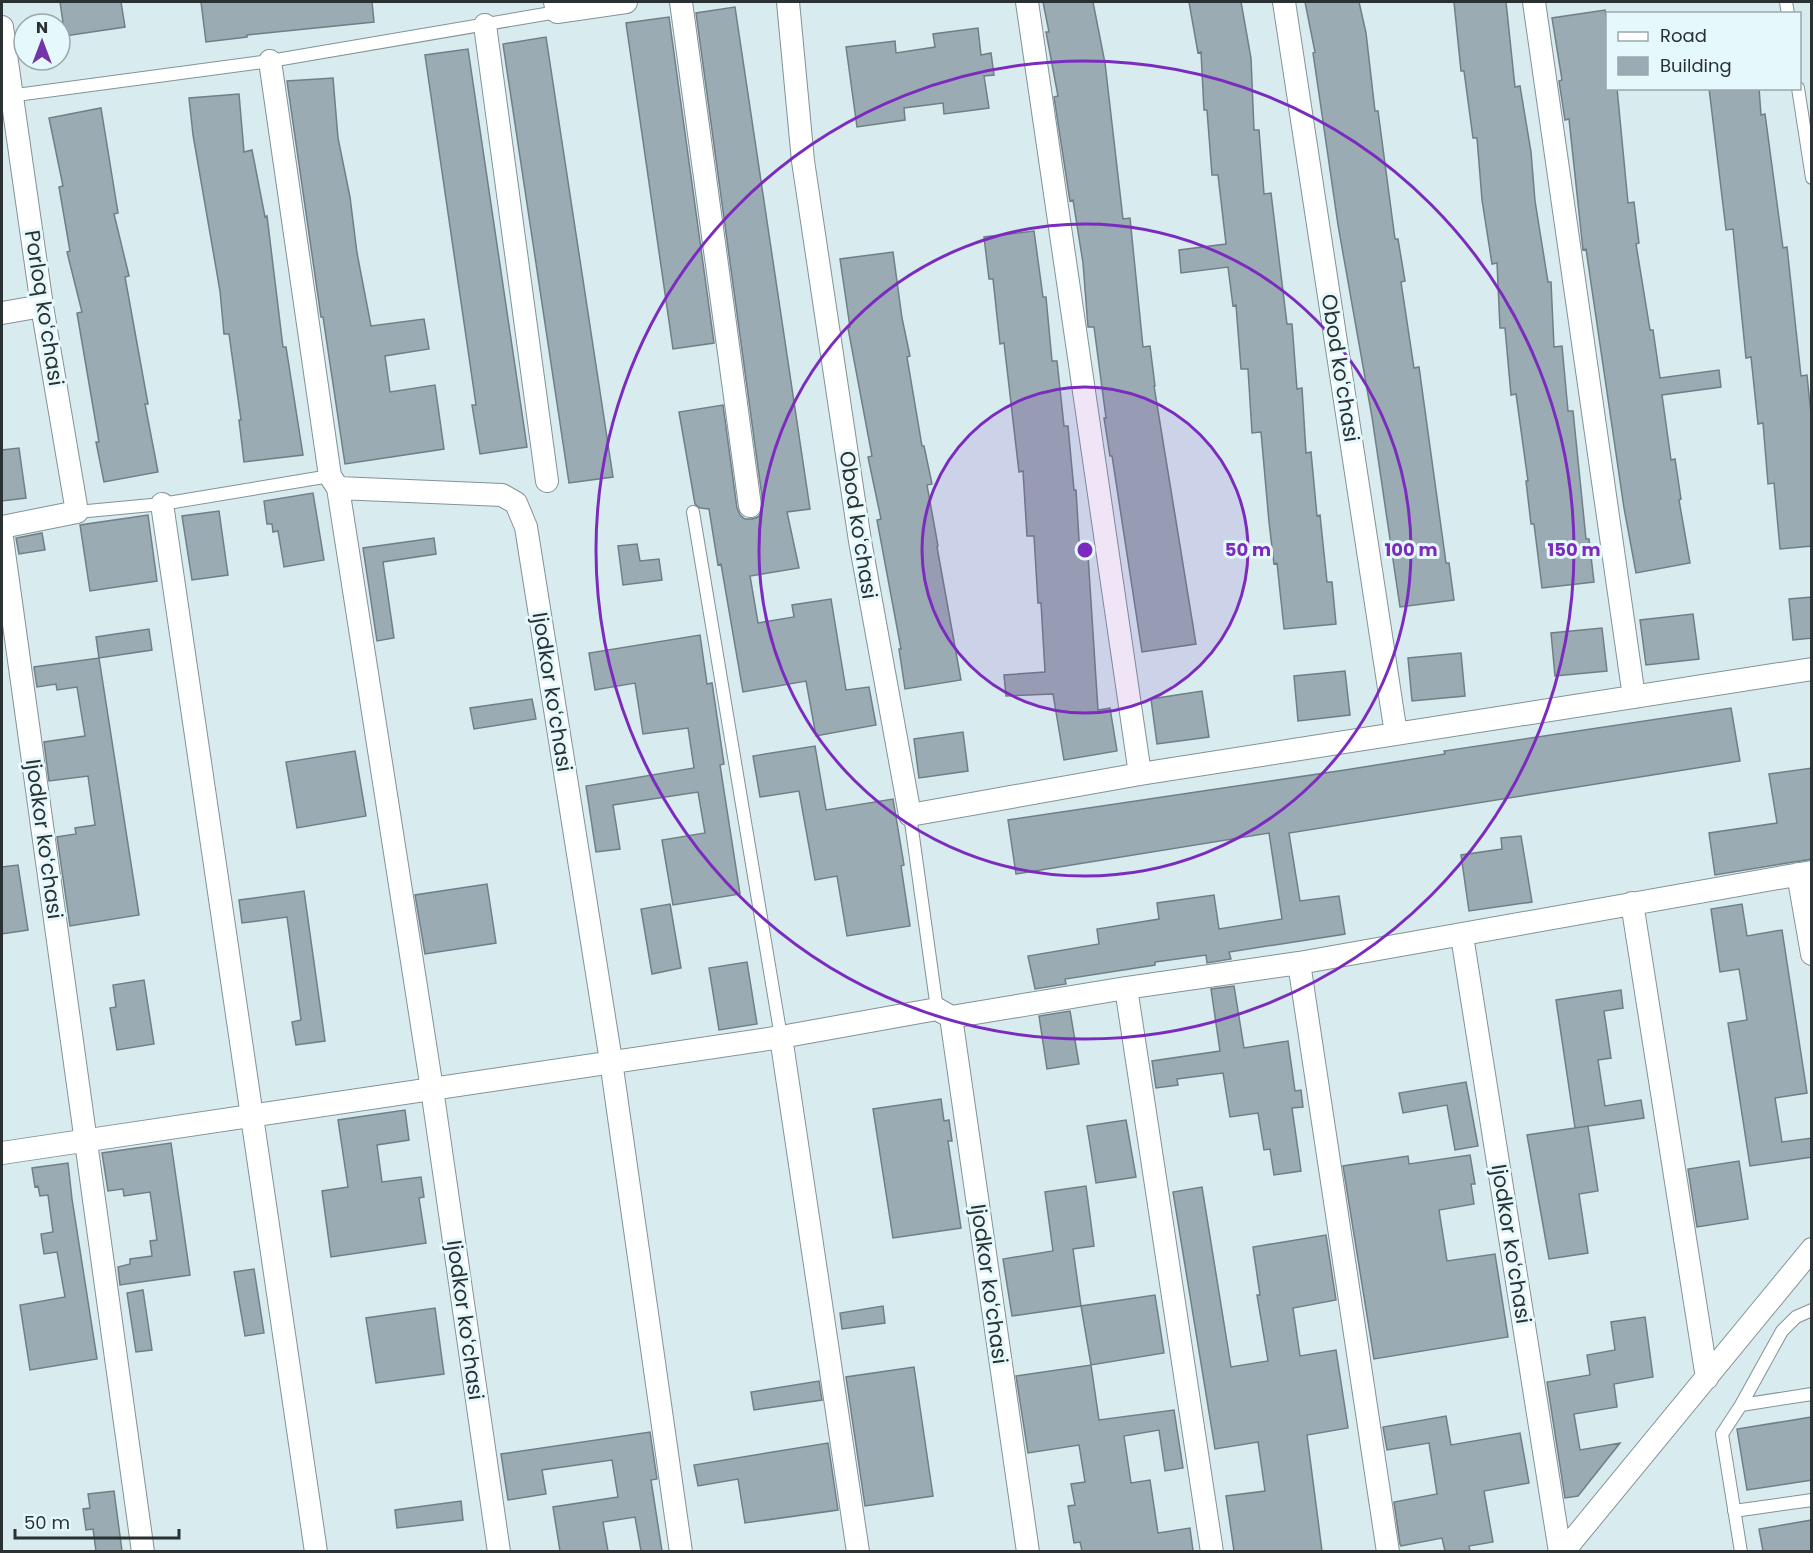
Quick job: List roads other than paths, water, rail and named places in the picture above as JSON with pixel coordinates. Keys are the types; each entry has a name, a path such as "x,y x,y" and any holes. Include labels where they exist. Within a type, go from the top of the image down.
{"street":[{"path":"556,7 626,2"},
{"path":"681,2 750,506"},
{"name":"Obod koʻchasi","path":"788,2 808,196 860,541 910,814"},
{"path":"1027,2 1140,774"},
{"name":"Obod koʻchasi","path":"1284,2 1396,734"},
{"path":"1534,2 1634,697"},
{"path":"485,25 547,481"},
{"name":"Porloq koʻchasi","path":"2,27 6,97 77,512"},
{"path":"270,61 334,482"},
{"path":"2,312 42,306"},
{"name":"Ijodkor koʻchasi","path":"499,1551 432,1089 334,482 502,495 516,503 526,526 611,1061 681,1551"},
{"path":"162,504 316,1551"},
{"path":"2,526 77,512"},
{"name":"Ijodkor koʻchasi","path":"2,538 143,1551"},
{"path":"910,814 1140,774 1812,669"},
{"path":"2,1153 611,1061 1299,963 1462,936 1805,873 1812,954"},
{"path":"1632,903 1707,1378"},
{"name":"Ijodkor koʻchasi","path":"1462,936 1562,1551"},
{"path":"1299,963 1388,1551"},
{"path":"1126,988 1212,1551"},
{"name":"Ijodkor koʻchasi","path":"944,1013 1028,1551"},
{"path":"781,1037 858,1551"},
{"name":"Ijodkor koʻchasi","path":"1562,1551 1812,1249"}],"lane":[{"path":"6,97 270,61 485,25 556,7"},
{"path":"1798,90 1812,178"},
{"path":"77,512 162,504 334,482"},
{"path":"693,512 781,1037"},
{"path":"910,814 944,1013"},
{"path":"1741,1551 1722,1434 1782,1332 1796,1317 1812,1310"},
{"path":"1741,1405 1812,1394"},
{"path":"1734,1511 1812,1500"}]}
